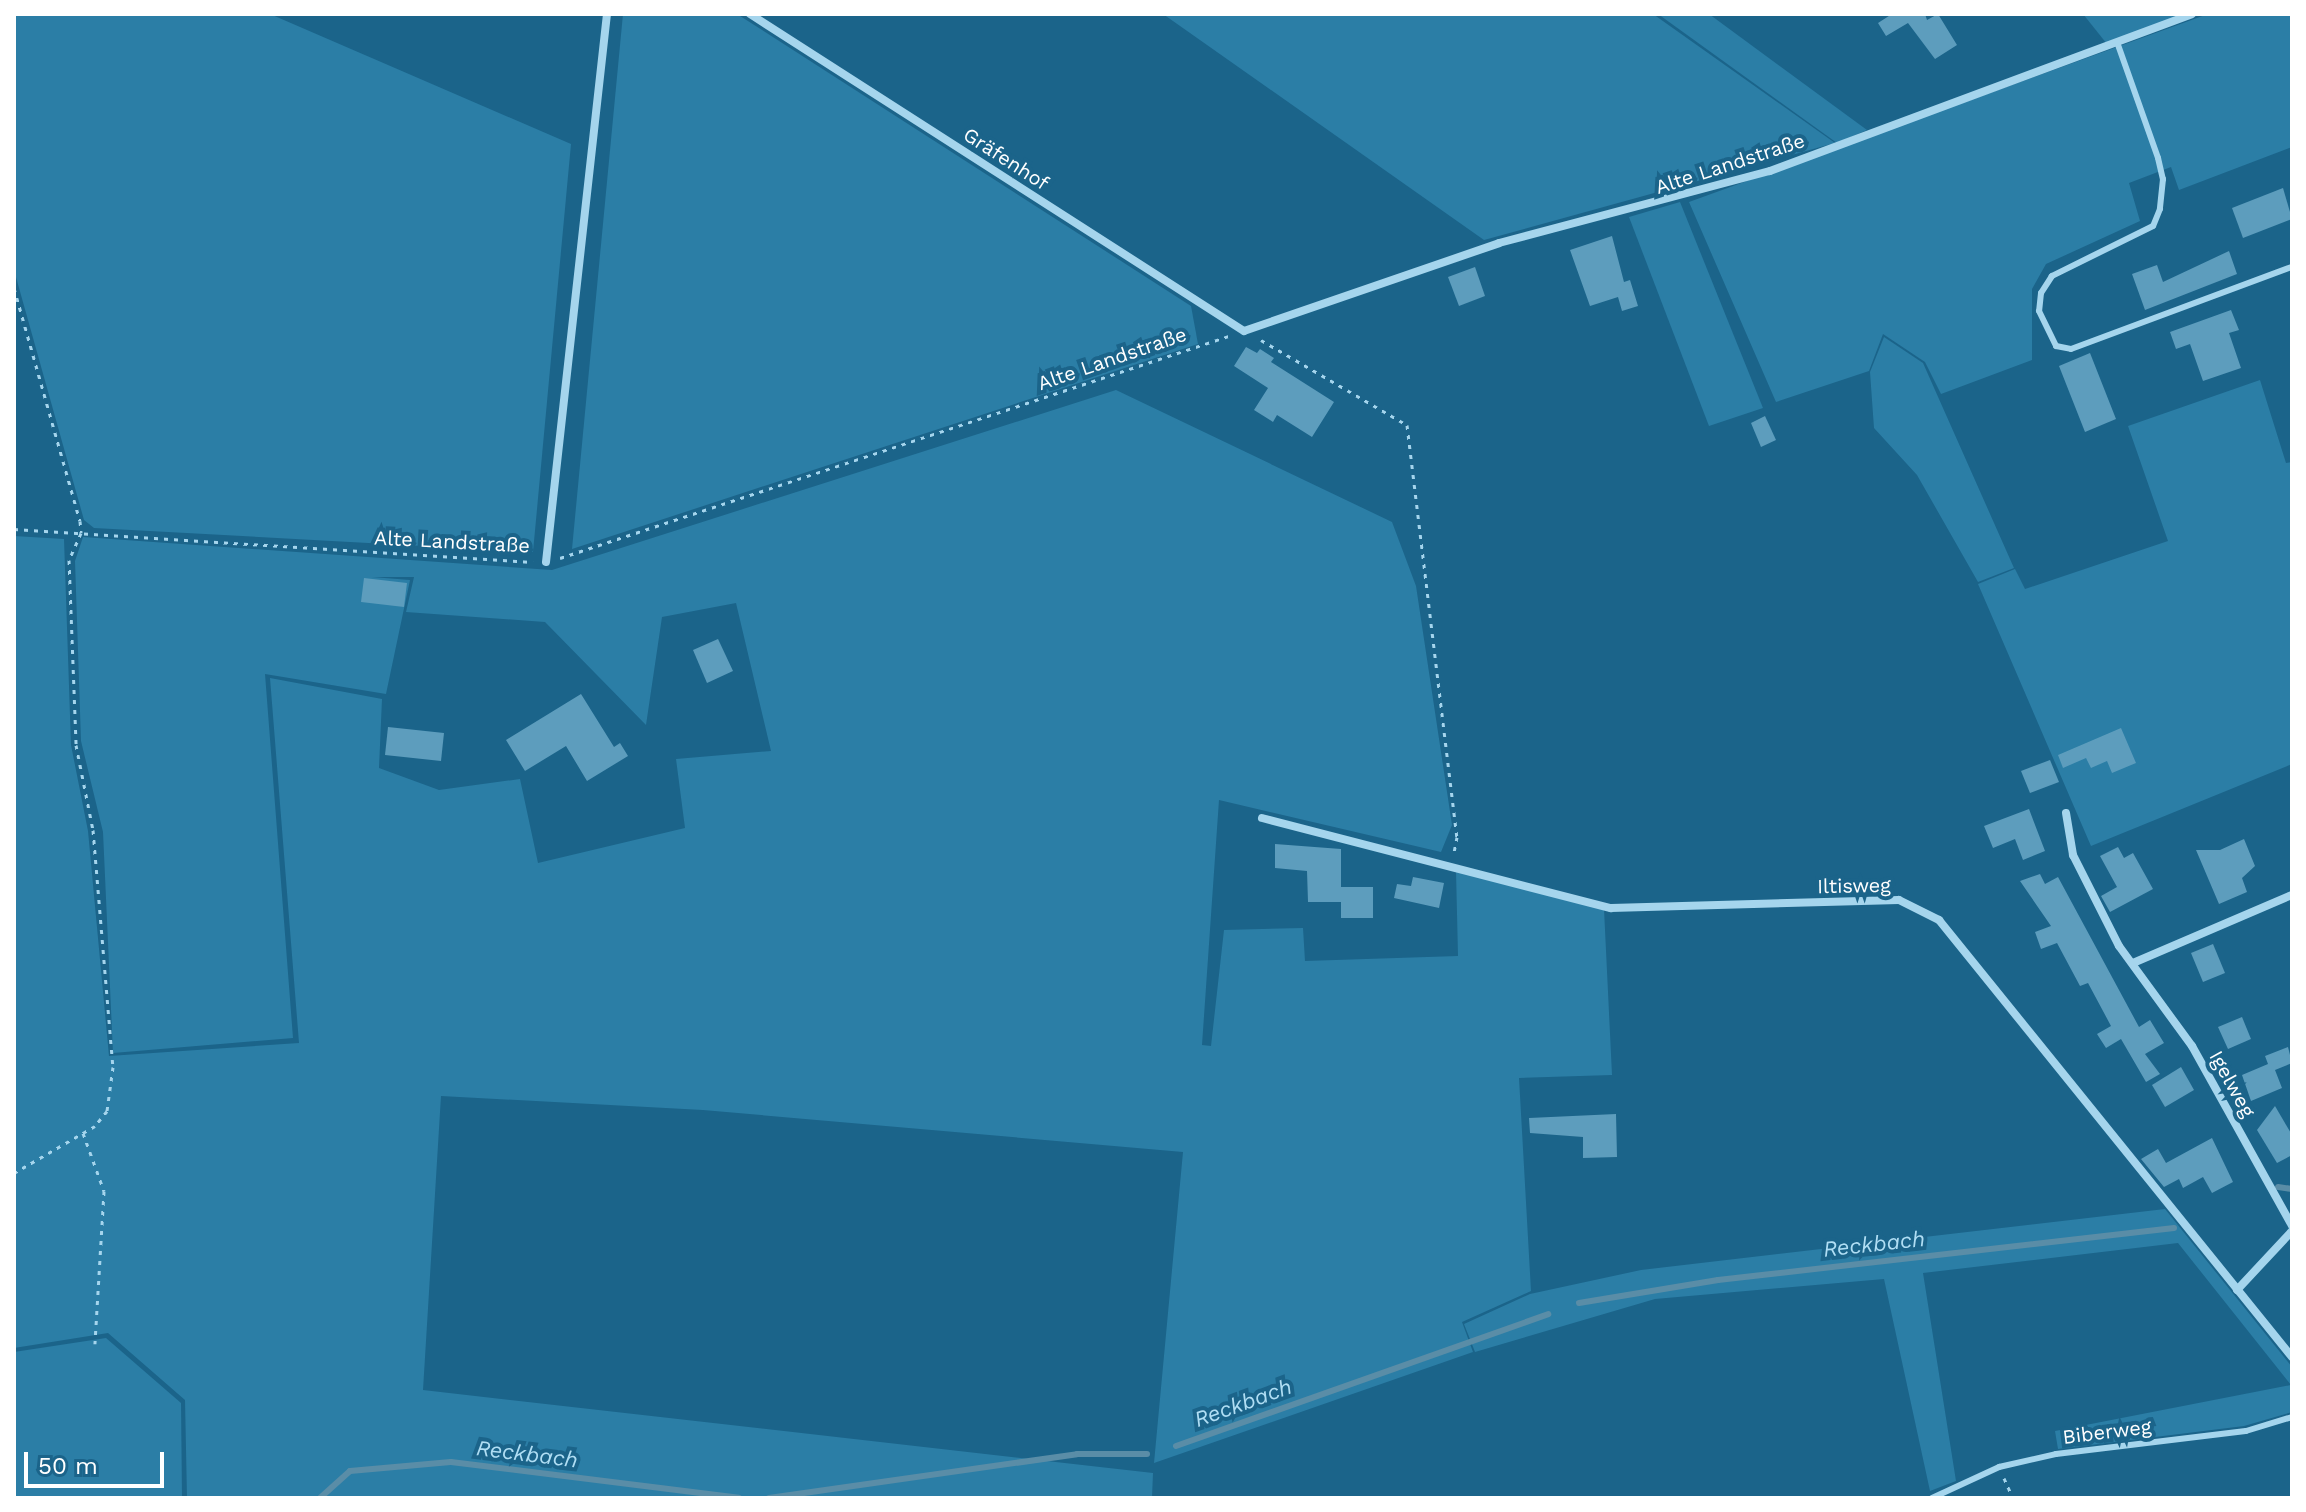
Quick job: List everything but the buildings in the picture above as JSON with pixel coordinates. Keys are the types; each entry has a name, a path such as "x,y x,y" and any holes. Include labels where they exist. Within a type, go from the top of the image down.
{"street":[{"path":"546,562 607,14"},
{"name":"Gräfenhof","path":"750,14 1244,331"},
{"name":"Alte Landstraße","path":"1244,331 1499,243 1770,171 2192,14"},
{"name":"Igelweg","path":"2066,813 2073,855 2133,963 2192,1046 2292,1228"},
{"name":"Iltisweg","path":"1262,818 1611,908 1899,900 1939,920 2292,1357"},
{"path":"2133,963 2292,895"},
{"path":"2237,1290 2292,1228"}],"lane":[{"path":"2117,42 2158,158 2163,179 2160,209 2153,226 2052,276 2041,293 2039,311 2056,346 2071,349 2292,267"},
{"name":"Biberweg","path":"1932,1498 1999,1467 2056,1454 2246,1431 2292,1417"}],"path":[{"path":"14,288 81,533 69,560 76,745 93,830 113,1067 107,1111 83,1133 14,1173"},
{"name":"Alte Landstraße","path":"14,529 546,562 1244,331"},
{"path":"1244,331 1407,425 1457,837 1452,867"},
{"path":"83,1133 104,1191 95,1344"},
{"path":"1999,1467 2013,1498"}],"shaded area":[{"path":"14,14 270,14 571,144 533,552 94,528 84,520 14,270"},
{"path":"623,14 737,14 1191,306 1198,344 572,549"},
{"path":"1163,14 1653,14 1835,143 1484,240"},
{"path":"1658,14 1709,14 1867,130 1837,143"},
{"path":"2083,14 2185,14 2107,44"},
{"path":"2208,14 2292,14 2292,147 2179,190 2171,167 2129,183 2140,221 2046,264 2032,289 2032,360 1941,394 1925,362 1883,334 1869,371 1776,402 1689,202"},
{"path":"1680,202 1763,408 1709,426 1629,217"},
{"path":"1884,337 1923,363 2014,568 1978,582 1917,475 1874,428 1870,372"},
{"path":"2260,380 2286,463 2292,462 2292,764 2091,846 1978,584 2015,569 2025,589 2168,541 2128,426"},
{"path":"1116,390 1392,522 1416,586 1452,825 1441,852 1219,800 1202,1045 1211,1046 1224,930 1303,928 1305,961 1458,956 1456,871 1604,909 1612,1075 1519,1078 1531,1291 1462,1322 1473,1352 1154,1463 1183,1152 703,1110 441,1096 423,1390 1153,1473 1152,1498 187,1498 185,1400 108,1333 14,1348 14,536 64,539 71,745 88,831 109,1056 299,1043 270,678 382,699 379,768 439,790 520,779 538,863 685,828 676,759 771,751 736,603 662,617 646,725 545,622 406,612 414,577 372,577 410,580 386,694 265,674 293,1038 113,1053 103,832 81,741 75,561 83,537 552,570"},
{"path":"2165,1209 2292,1367 2292,1412 2244,1426 2058,1449 2055,1431 2291,1385 2178,1243 1923,1273 1956,1481 1930,1491 1884,1279 1655,1299 1475,1352 1464,1324 1530,1294 1641,1270"},
{"path":"106,1338 181,1403 182,1498 14,1498 14,1352"}],"waterway":[{"name":"Reckbach","path":"2278,1187 2292,1189"},
{"name":"Reckbach","path":"1579,1303 1718,1280 2174,1228"},
{"name":"Reckbach","path":"1176,1446 1548,1314"},
{"name":"Reckbach","path":"769,1498 1077,1454 1147,1454"},
{"name":"Reckbach","path":"320,1498 350,1471 451,1462 739,1498"}]}
